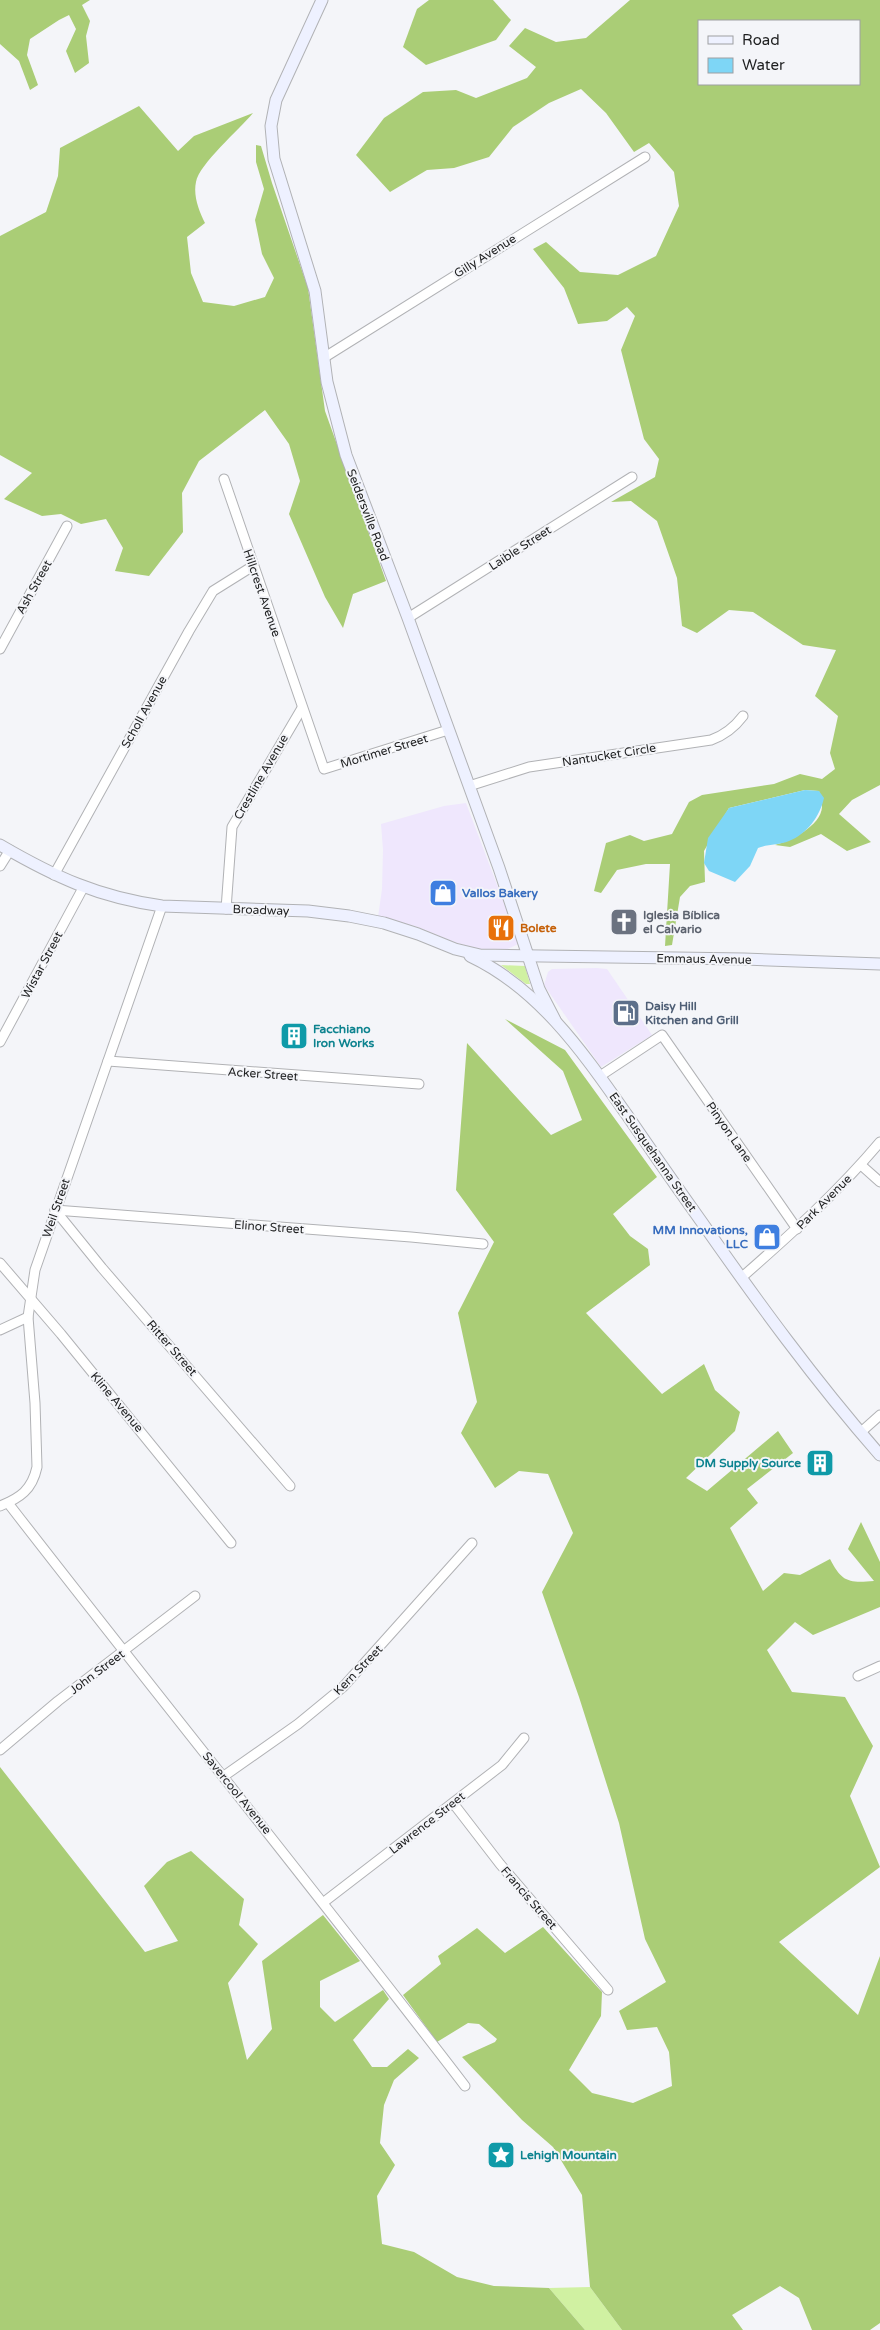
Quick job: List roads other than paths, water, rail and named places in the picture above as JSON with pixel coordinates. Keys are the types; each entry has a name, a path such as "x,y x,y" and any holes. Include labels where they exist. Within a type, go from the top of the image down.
{"main road":[{"name":"Seidersville Road","path":"322,0 279,89 272,116 271,137 274,159 315,291 327,382 335,421 347,460 408,618 469,786 539,990 555,1020"},
{"name":"Broadway","path":"5,847 54,875 83,888 120,898 162,906 308,912 349,916 418,934 454,949 480,955 528,956"},
{"name":"East Susquehanna Street","path":"454,949 496,971 517,986 555,1020 600,1076 741,1278 804,1362 880,1454"},
{"name":"Emmaus Avenue","path":"528,956 744,959 880,964"}],"street":[{"name":"Gilly Avenue","path":"325,356 645,157"},
{"name":"Laible Street","path":"408,618 632,477"},
{"name":"Hillcrest Avenue","path":"224,478 302,708"},
{"name":"Ash Street","path":"0,649 67,526"},
{"name":"Scholl Avenue","path":"54,875 189,631 213,592 253,566"},
{"name":"Mortimer Street","path":"302,708 324,770 448,730"},
{"name":"Crestline Avenue","path":"226,909 232,826 302,708"},
{"name":"Nantucket Circle","path":"469,786 529,767 711,740 735,726 743,716"},
{"path":"0,866 5,847"},
{"name":"Wistar Street","path":"0,1042 83,888"},
{"name":"Weil Street","path":"4,1504 27,1491 35,1477 37,1468 35,1403 28,1318 34,1270 162,906"},
{"name":"Pinyon Lane","path":"600,1076 662,1035 797,1229"},
{"name":"Acker Street","path":"108,1061 419,1084"},
{"name":"Park Avenue","path":"741,1278 797,1229 861,1165 880,1142"},
{"path":"861,1165 880,1182"},
{"name":"Elinor Street","path":"55,1210 411,1236 483,1244"},
{"name":"Ritter Street","path":"55,1210 102,1268 290,1486"},
{"name":"Kline Avenue","path":"0,1263 232,1543"},
{"path":"0,1330 28,1318"},
{"path":"861,1432 880,1415"},
{"name":"Savercool Avenue","path":"4,1504 324,1902 465,2086"},
{"name":"Kern Street","path":"224,1776 298,1724 343,1687 472,1543"},
{"name":"John Street","path":"0,1750 195,1596"},
{"path":"858,1676 880,1666"},
{"name":"Lawrence Street","path":"324,1902 502,1765 524,1738"},
{"name":"Francis Street","path":"453,1803 500,1864 608,1990"}],"water":[{"path":"805,790 819,791 824,798 816,818 802,834 785,842 758,848 750,866 735,882 709,871 704,863 708,838 729,808"}],"place":[{"name":"Vallos Bakery","path":"443,893"},
{"name":"Iglesia Bíblica el Calvario","path":"624,922"},
{"name":"Bolete","path":"501,928"},
{"name":"Daisy Hill Kitchen and Grill","path":"626,1013"},
{"name":"Facchiano Iron Works","path":"294,1036"},
{"name":"MM Innovations, LLC","path":"767,1237"},
{"name":"DM Supply Source","path":"820,1463"},
{"name":"Lehigh Mountain","path":"501,2155"}]}
